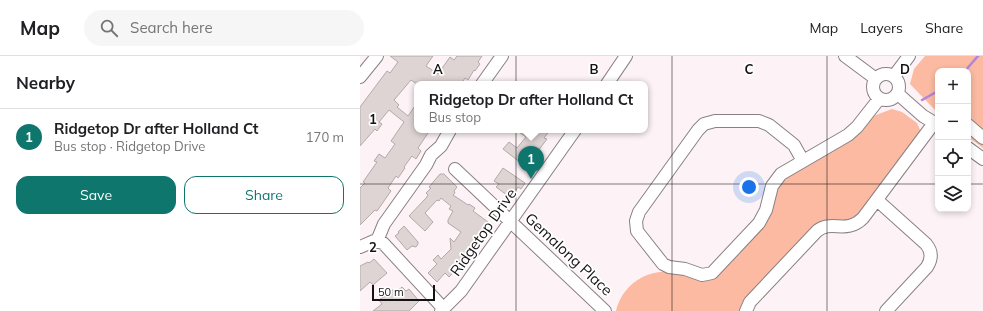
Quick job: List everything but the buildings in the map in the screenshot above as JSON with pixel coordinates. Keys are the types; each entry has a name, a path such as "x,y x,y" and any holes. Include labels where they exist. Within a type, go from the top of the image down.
{"street":[{"path":"360,77 377,56"},
{"path":"484,81 502,56"},
{"path":"609,81 626,56"},
{"path":"845,56 876,79"},
{"path":"894,76 909,56"},
{"path":"886,74 894,76 899,82 898,94 891,100 879,99 874,92 873,87 876,79 879,76 886,74"},
{"path":"898,94 923,116 935,123"},
{"path":"803,161 796,146 769,125 762,122 745,120 715,121 707,123 698,130 639,212 636,221 637,231 660,261 667,266 685,268 702,274 710,274 759,223 766,210 770,190 776,180 787,170 803,161 845,137 853,131 879,99"},
{"path":"746,311 750,302 817,231 827,226 845,227 855,225 863,218 935,125"},
{"path":"971,128 983,138"},
{"path":"377,241 384,224 426,165 431,155 441,146 448,133"},
{"name":"Ridgetop Drive","path":"443,310 461,291 573,133"},
{"path":"971,150 983,159"},
{"name":"Gemalong Place","path":"455,169 605,311"},
{"path":"877,200 926,244 930,249 931,256 927,267 886,311"},
{"path":"360,247 368,242 377,241 387,246 443,310"}],"shaded area":[{"path":"925,56 983,56 983,148 971,139 971,68 935,68 935,110 910,84 914,69"},
{"path":"892,109 902,112 917,123 921,132 857,216 846,220 821,222 816,225 744,301 740,311 616,311 619,301 627,289 648,275 658,272 679,272 712,278 783,179 876,115"}],"waterway":[{"path":"968,68 978,56"},
{"path":"922,100 935,93"}],"place":[{"name":"Ridgetop Dr after Holland Ct","path":"531,179"}]}
